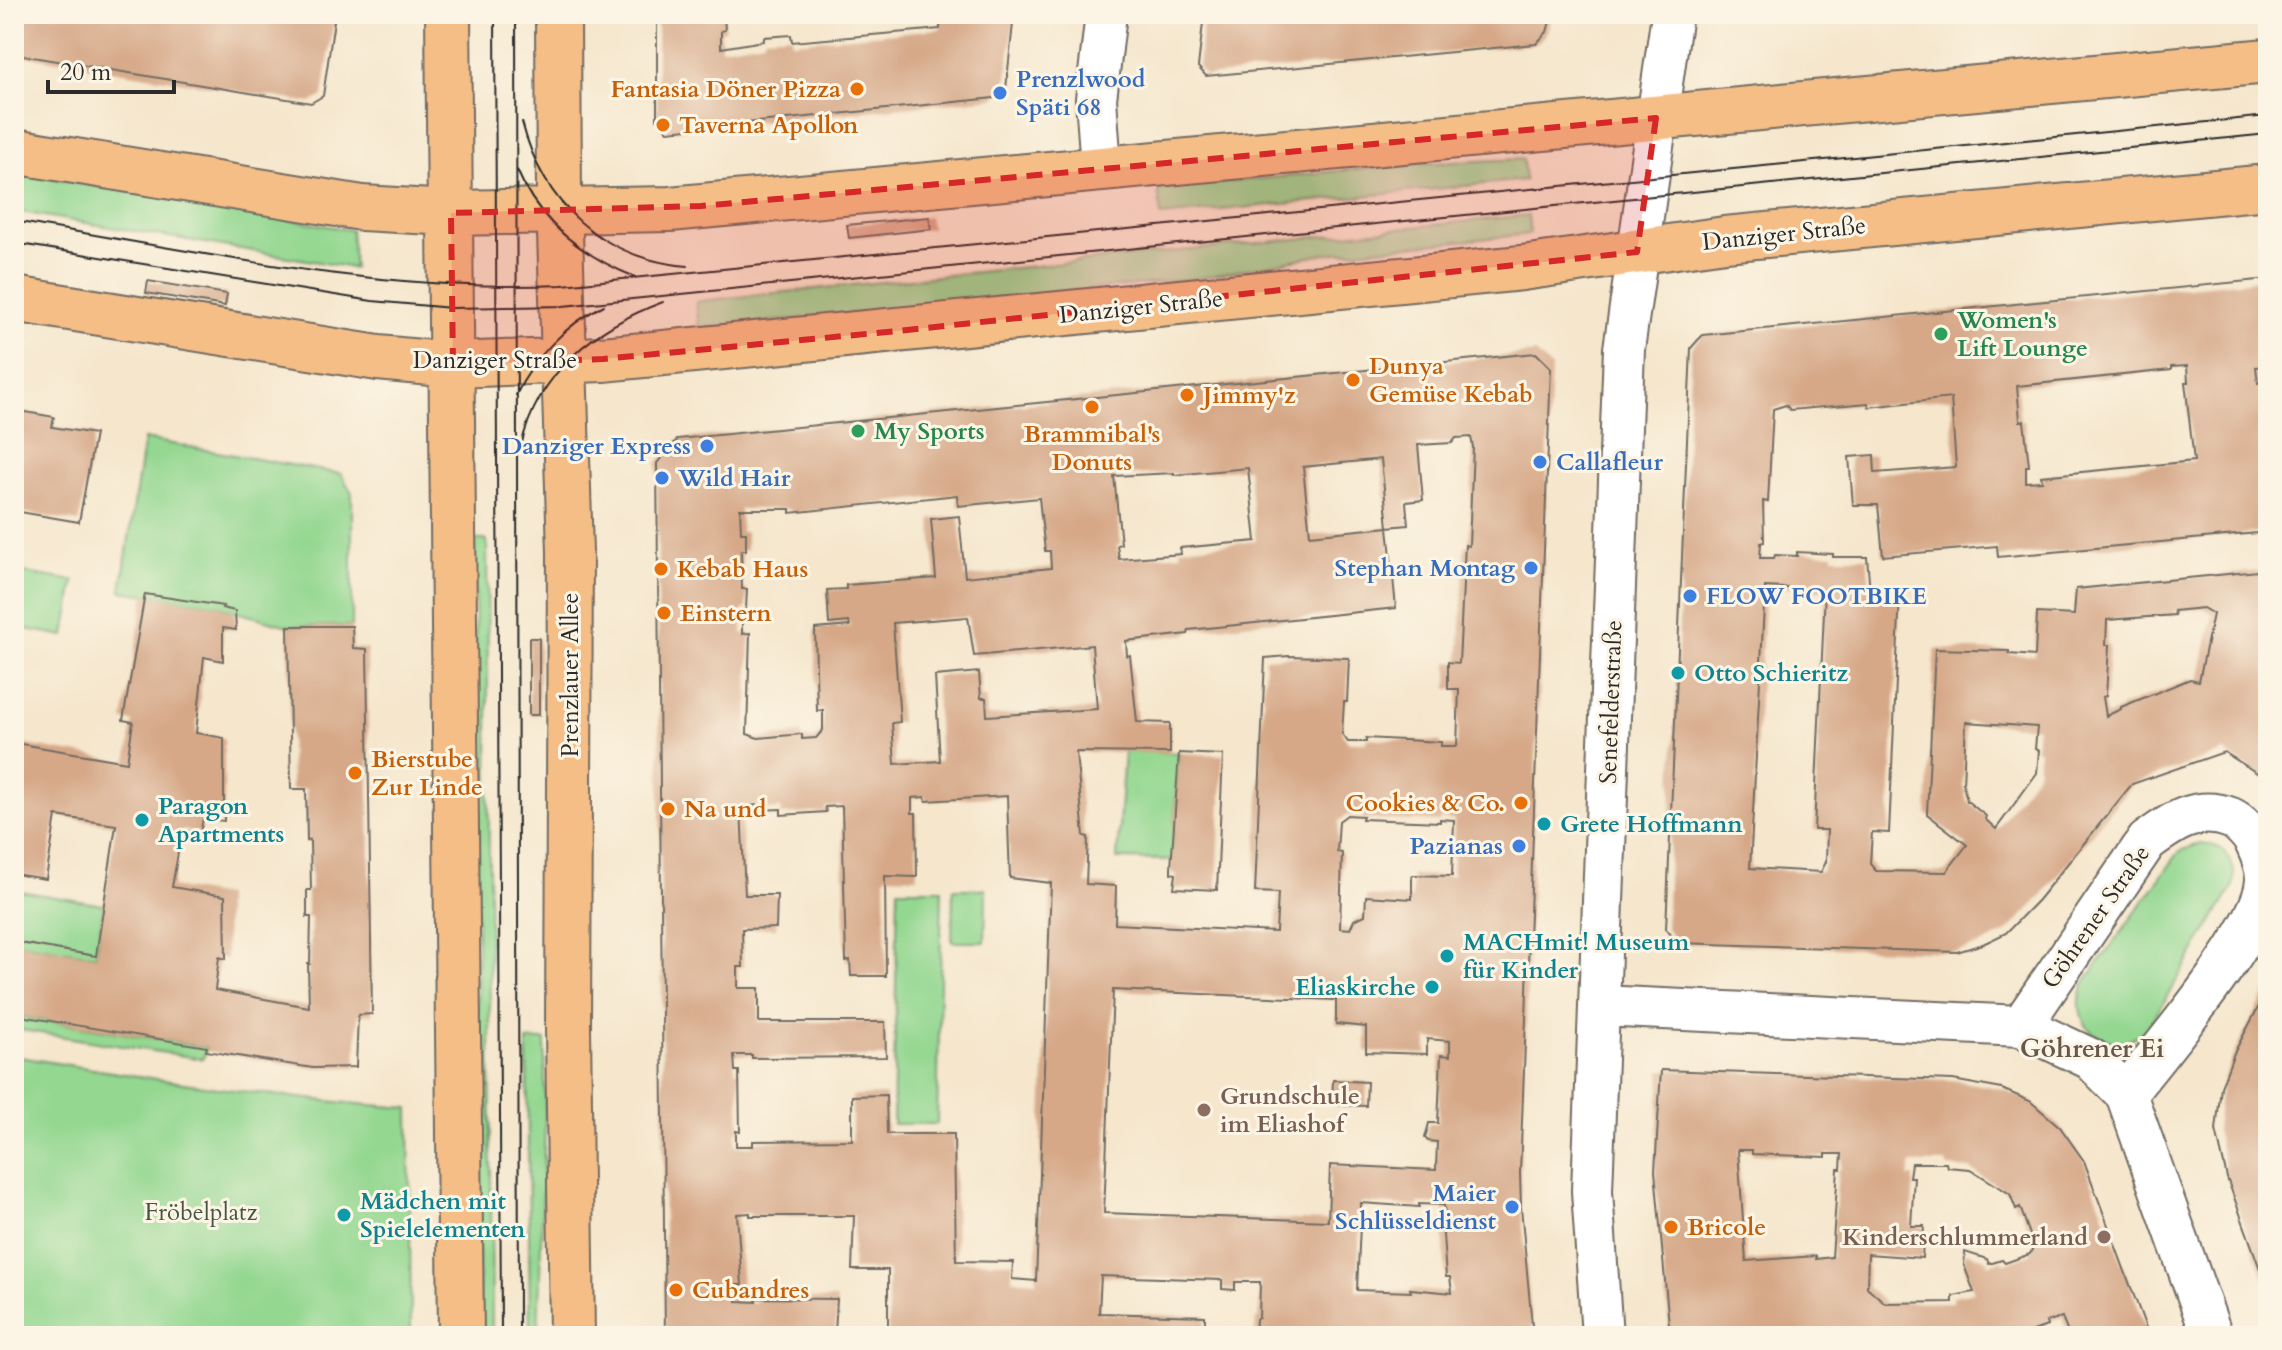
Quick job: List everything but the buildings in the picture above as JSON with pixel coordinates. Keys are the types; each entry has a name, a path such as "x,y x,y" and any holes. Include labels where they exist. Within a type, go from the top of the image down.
{"main road":[{"path":"448,14 461,1336"},
{"name":"Prenzlauer Allee","path":"558,14 560,212 570,552 568,1027 572,1336"},
{"path":"14,151 349,207 451,213 670,209 2268,61"},
{"name":"Danziger Straße","path":"14,299 353,354 453,365 565,361 1127,309 1522,268 1725,239 2268,187"}],"street":[{"path":"1101,167 1096,109 1106,14"},
{"name":"Senefelderstraße","path":"1602,1336 1592,1191 1624,349 1672,14"},
{"name":"Göhrener Straße","path":"2021,1026 2147,841 2176,820 2205,813 2233,819 2253,838 2263,860 2266,880 2259,907 2222,972 2126,1094"},
{"path":"1600,1006 2021,1026 2091,1059 2126,1094 2212,1336"}],"highlighted area":[{"path":"1656,118 1637,252 897,331 603,359 453,365 451,213 701,206"}],"green space":[{"path":"1523,159 1525,180 1161,216 1158,189 1406,164"},
{"path":"14,172 351,230 354,268 14,211"},
{"path":"1528,215 1530,234 1325,254 1195,279 699,329 696,302 708,300"},
{"path":"144,439 341,474 352,493 352,626 288,626 222,606 121,591"},
{"path":"475,540 487,540 492,1336 479,1336"},
{"path":"14,571 74,581 65,636 14,627"},
{"path":"1124,751 1179,753 1172,860 1117,859"},
{"path":"2200,843 2216,847 2228,856 2233,870 2233,887 2148,1028 2134,1038 2120,1041 2095,1035 2081,1013 2080,998 2085,982 2180,851"},
{"path":"898,889 942,889 937,1124 893,1124"},
{"path":"953,889 986,889 985,942 952,942"},
{"path":"14,890 104,905 96,956 14,942"},
{"path":"14,1015 207,1047 203,1059 14,1029"},
{"path":"545,1040 538,1336 530,1336 527,1041"},
{"name":"Fröbelplatz","path":"14,1056 161,1080 409,1108 411,1336 14,1336"}],"tram line":[{"path":"495,14 501,1336"},
{"path":"516,17 519,1336"},
{"path":"14,221 218,257 355,276 424,283 562,285 2268,116"},
{"path":"522,122 545,178 561,202 581,222 603,239 629,252 688,266"},
{"path":"14,243 372,301 452,308 563,306 2268,134"},
{"path":"517,170 537,206 565,236 598,259 635,277"},
{"path":"521,446 541,396 573,356 615,325 663,302"},
{"path":"516,395 532,368 553,343 577,322 604,305"}],"place":[{"name":"Fantasia Döner Pizza","path":"857,89"},
{"name":"Prenzlwood Späti 68","path":"1000,93"},
{"name":"Taverna Apollon","path":"663,125"},
{"name":"Women's Lift Lounge","path":"1941,334"},
{"name":"Dunya Gemüse Kebab","path":"1353,380"},
{"name":"Jimmy'z","path":"1187,395"},
{"name":"Brammibal's Donuts","path":"1092,407"},
{"name":"My Sports","path":"858,431"},
{"name":"Danziger Express","path":"707,446"},
{"name":"Callafleur","path":"1540,462"},
{"name":"Wild Hair","path":"662,478"},
{"name":"Stephan Montag","path":"1531,568"},
{"name":"Kebab Haus","path":"661,569"},
{"name":"FLOW FOOTBIKE","path":"1690,596"},
{"name":"Einstern","path":"664,613"},
{"name":"Otto Schieritz","path":"1678,673"},
{"name":"Bierstube Zur Linde","path":"355,773"},
{"name":"Cookies & Co.","path":"1521,803"},
{"name":"Na und","path":"668,809"},
{"name":"Paragon Apartments","path":"142,820"},
{"name":"Grete Hoffmann","path":"1544,824"},
{"name":"Pazianas","path":"1519,846"},
{"name":"MACHmit! Museum für Kinder","path":"1447,956"},
{"name":"Eliaskirche","path":"1432,987"},
{"name":"Grundschule im Eliashof","path":"1204,1110"},
{"name":"Maier Schlüsseldienst","path":"1512,1207"},
{"name":"Mädchen mit Spielelementen","path":"344,1215"},
{"name":"Bricole","path":"1671,1227"},
{"name":"Kinderschlummerland","path":"2104,1237"},
{"name":"Cubandres","path":"676,1290"}],"district":[{"name":"Göhrener Ei","path":"2092,1048"}]}
